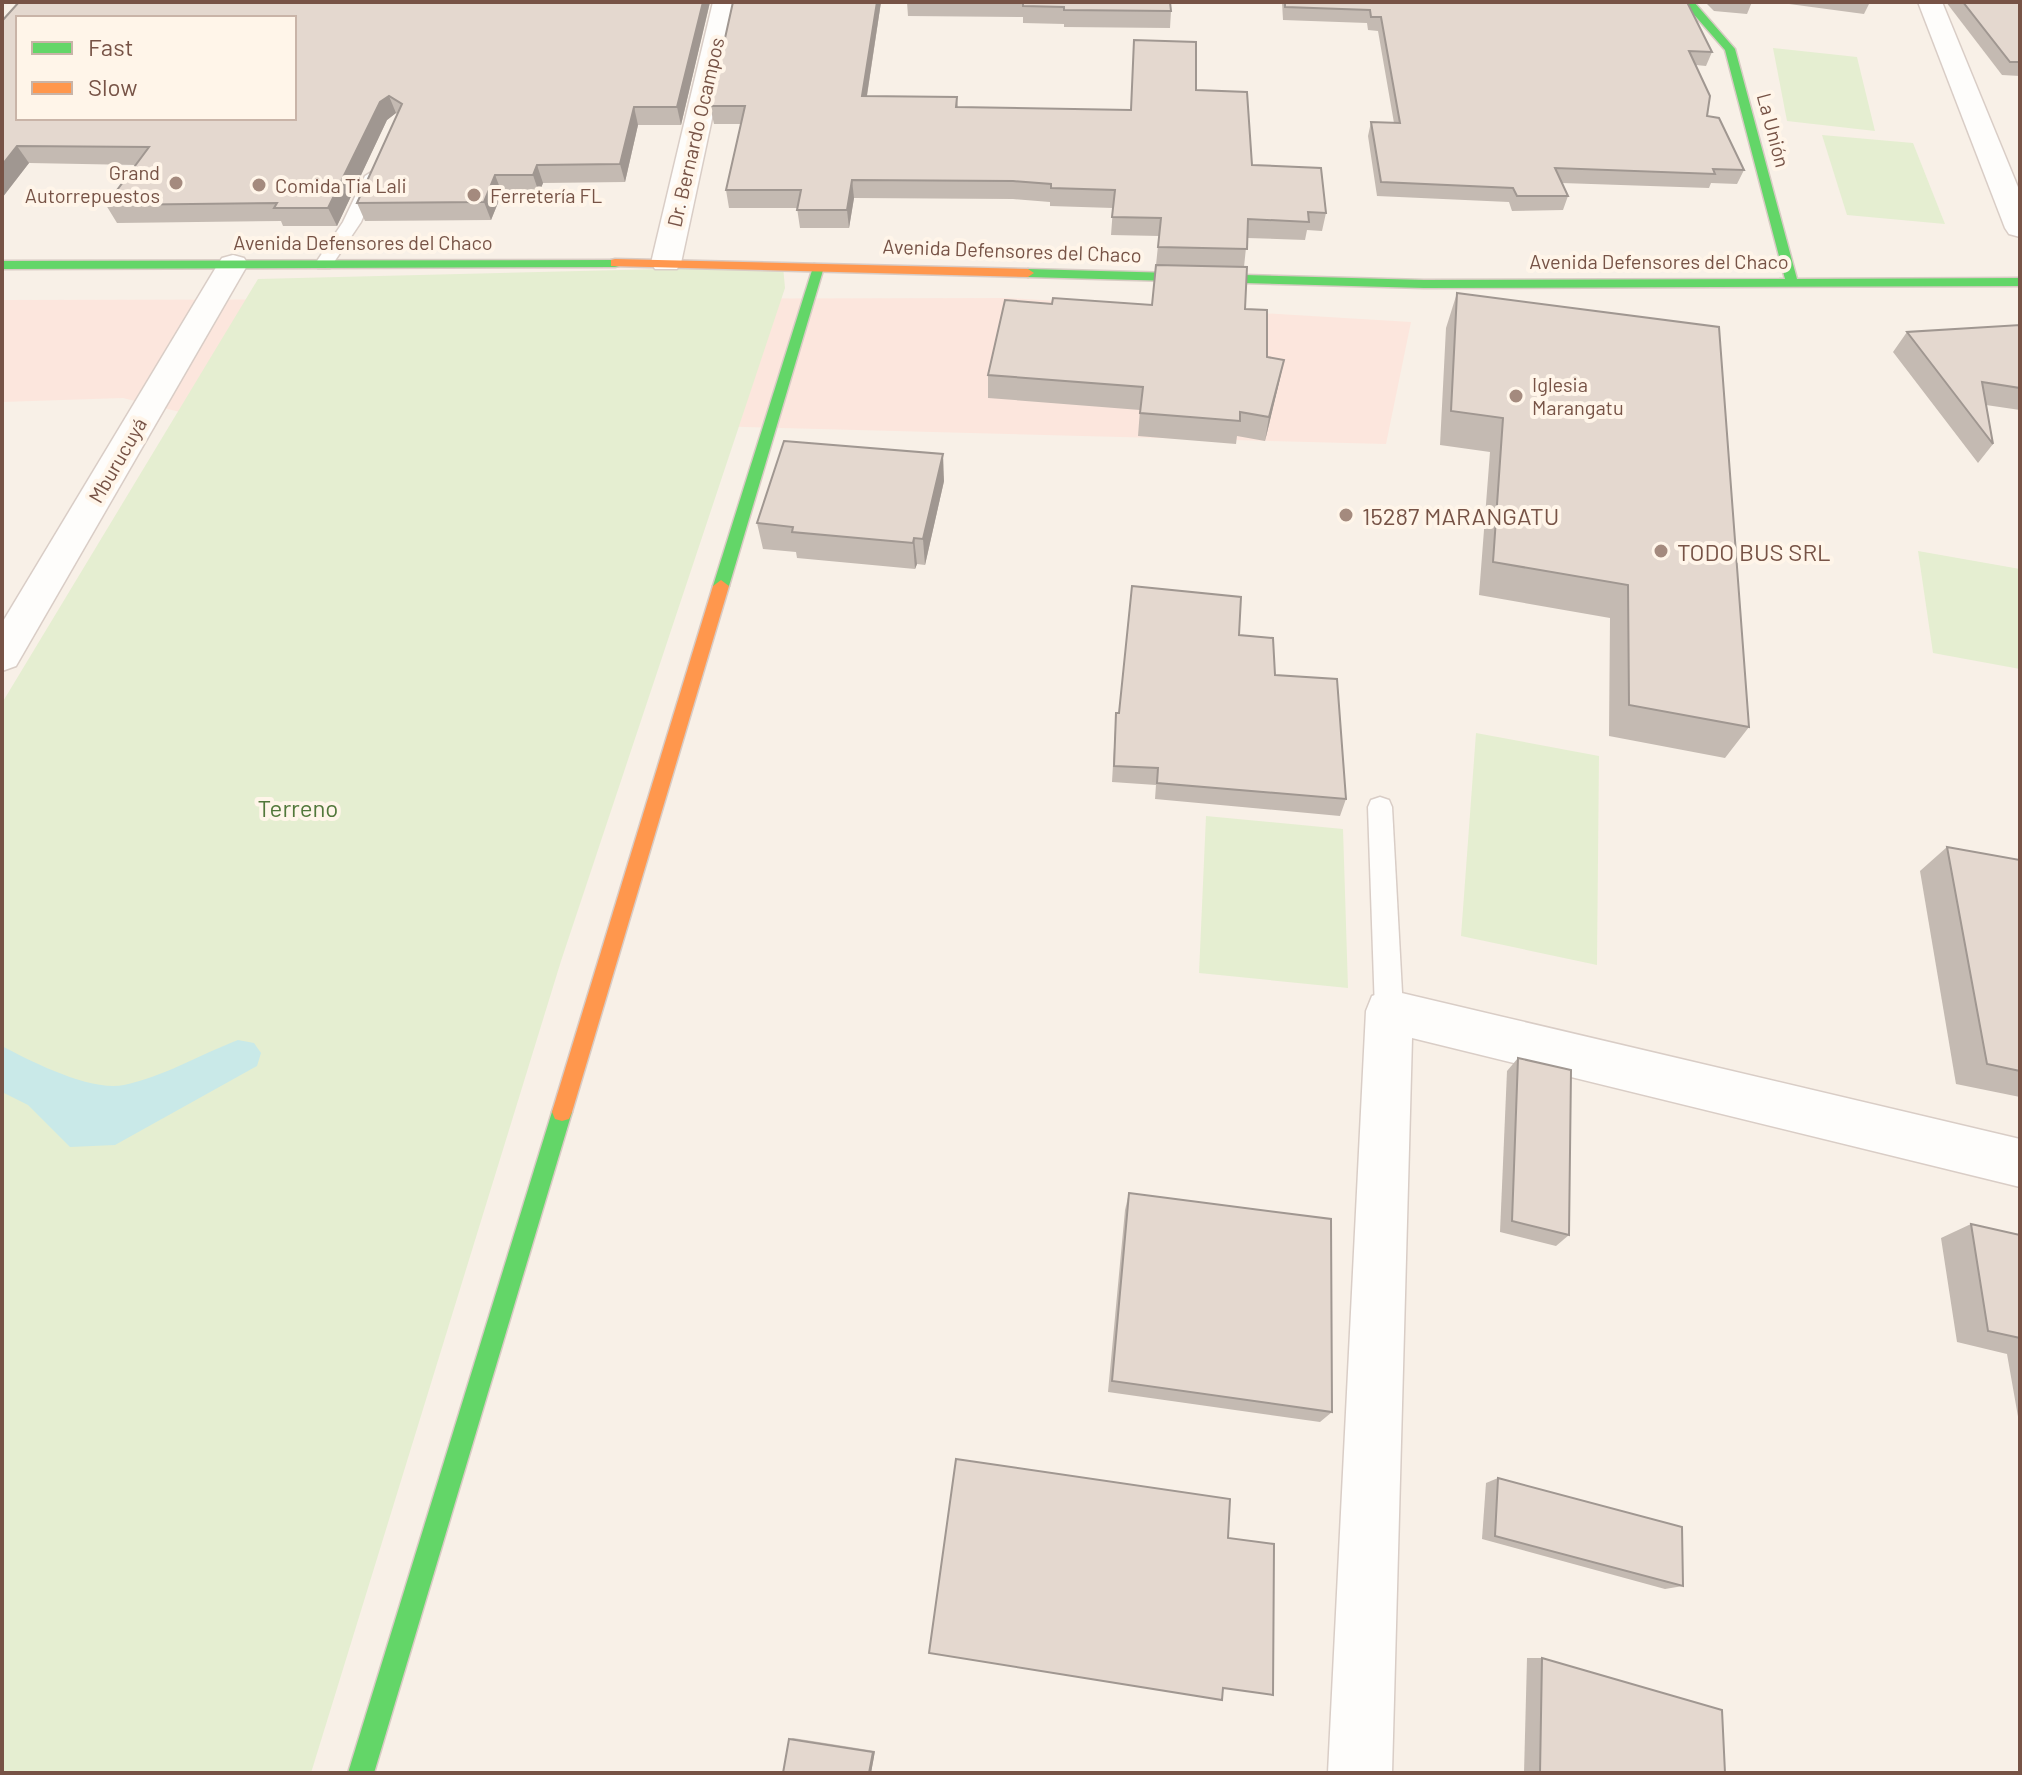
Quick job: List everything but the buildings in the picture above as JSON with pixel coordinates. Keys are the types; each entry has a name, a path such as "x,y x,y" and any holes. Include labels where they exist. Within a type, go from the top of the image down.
{"main road":[{"name":"La Unión","path":"1688,2 1730,49 1792,283"},
{"name":"Avenida Defensores del Chaco","path":"2,265 666,263 1424,284 2020,282"},
{"path":"361,1773 818,267"}],"street":[{"name":"Dr. Bernardo Ocampos","path":"666,263 725,2"},
{"path":"1930,2 2020,228"},
{"name":"Mburucuyá","path":"2,656 233,264"},
{"path":"1360,1773 1389,1011 2020,1163"}],"lane":[{"path":"324,264 352,222 378,164"},
{"path":"1380,807 1389,1011"}],"shaded area":[{"path":"1007,298 1411,322 1386,444 180,412 123,398 2,402 2,300"}],"green space":[{"path":"1773,48 1857,57 1875,131 1787,121"},
{"path":"1822,135 1913,143 1945,224 1847,215"},
{"name":"Terreno","path":"783,266 785,288 561,961 311,1773 2,1773 2,703 258,279"},
{"path":"1918,551 2020,569 2020,669 1933,653"},
{"path":"1476,733 1599,756 1597,965 1461,936"},
{"path":"1206,816 1343,829 1348,988 1199,973"}],"water":[{"path":"238,1040 254,1043 261,1053 257,1066 115,1145 70,1147 28,1105 2,1092 2,1046 61,1074 110,1086 153,1077"}],"traffic: fast":[{"path":"1688,2 1730,49 1792,283"},
{"path":"2,265 615,263"},
{"path":"721,586 818,267"},
{"path":"1028,273 1424,284 2020,282"},
{"path":"361,1773 562,1112"}],"traffic: slow":[{"path":"615,263 1028,273"},
{"path":"562,1112 721,586"}],"place":[{"name":"Grand Autorrepuestos","path":"176,183"},
{"name":"Comida Tia Lali","path":"259,185"},
{"name":"Ferretería FL","path":"474,195"},
{"name":"Iglesia Marangatu","path":"1516,396"},
{"name":"15287 MARANGATU","path":"1346,515"},
{"name":"TODO BUS SRL","path":"1661,551"}]}
